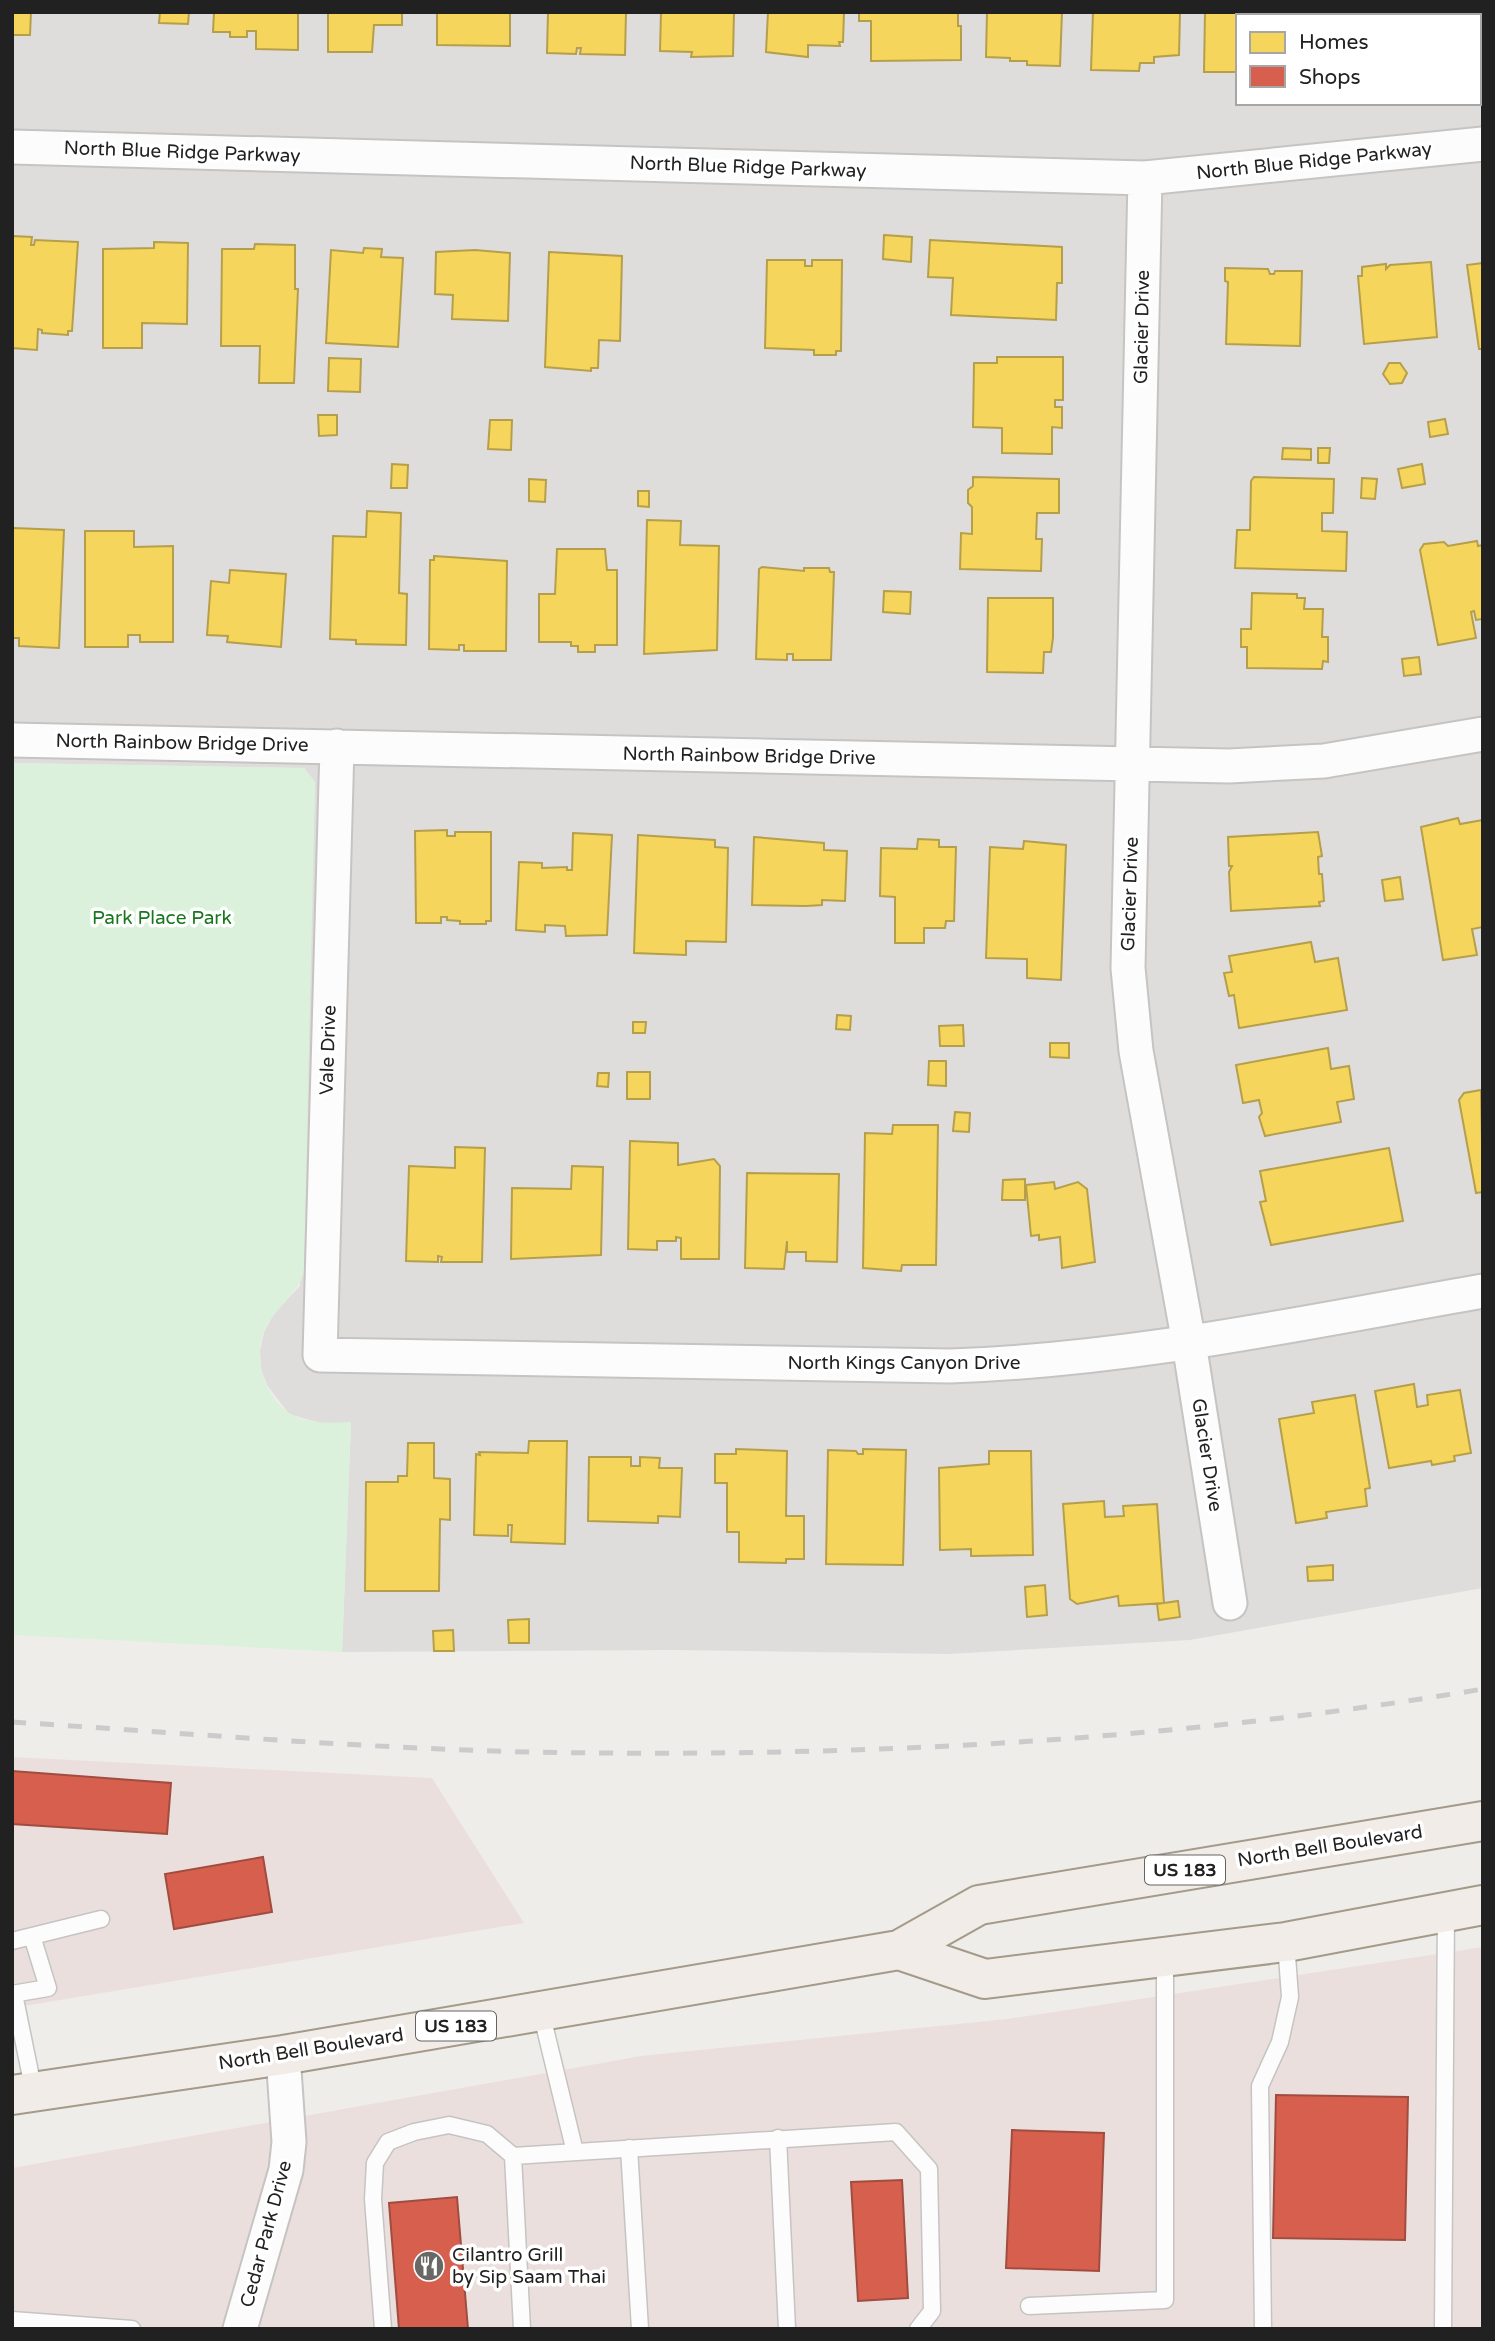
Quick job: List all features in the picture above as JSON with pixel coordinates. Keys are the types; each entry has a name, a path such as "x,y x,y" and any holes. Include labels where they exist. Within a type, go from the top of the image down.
{"main road":[{"name":"North Bell Boulevard","path":"23,2093 284,2055 899,1950 979,1905 1483,1821"},
{"name":"North Bell Boulevard","path":"899,1950 985,1979 1286,1942 1465,1908"}],"street":[{"name":"North Blue Ridge Parkway","path":"12,147 1145,178 1483,144"},
{"name":"Glacier Drive","path":"1145,178 1128,968 1136,1051 1189,1343 1230,1603"},
{"name":"North Rainbow Bridge Drive","path":"12,740 1229,766 1324,761 1483,734"},
{"name":"Vale Drive","path":"320,1355 337,746"},
{"name":"North Kings Canyon Drive","path":"320,1355 950,1366 1035,1364 1189,1343 1483,1291"},
{"name":"Cedar Park Drive","path":"240,2329 286,2170 289,2142 284,2055"}],"lane":[{"path":"1443,2329 1465,1908"},
{"path":"12,1941 101,1919"},
{"path":"23,2093 13,1994 48,1987 32,1936"},
{"path":"1263,2329 1260,2086 1280,2042 1290,1997 1286,1942"},
{"path":"1030,2306 1165,2300 1165,1958"},
{"path":"541,2012 575,2152"},
{"path":"383,2329 373,2199 375,2163 388,2142 414,2132 449,2125 486,2134 513,2156 896,2132 929,2169 932,2311 918,2329"},
{"path":"778,2138 787,2329"},
{"path":"629,2148 640,2329"},
{"path":"513,2156 522,2329"},
{"path":"12,2320 132,2329"}],"shaded area":[{"path":"12,12 1483,12 1483,1588 1190,1640 948,1654 675,1650 342,1652 351,1423 320,1423 289,1414 267,1385 261,1369 260,1351 264,1332 275,1312 300,1286 315,782 304,768 12,763"},
{"path":"12,1757 432,1778 524,1923 12,2008"},
{"path":"1483,1947 1483,2329 12,2329 12,2168 641,2056 1007,2019"}],"green space":[{"name":"Park Place Park","path":"12,763 304,768 315,782 304,1272 296,1288 265,1329 260,1355 261,1368 271,1394 290,1414 314,1422 351,1422 342,1652 12,1635"}],"building: Homes":[{"path":"12,12 31,12 30,35 12,35"},
{"path":"160,12 189,12 188,24 159,23"},
{"path":"214,12 298,12 298,50 256,49 256,31 247,31 247,37 230,37 230,32 213,32"},
{"path":"328,12 402,12 402,25 374,25 372,52 328,52"},
{"path":"437,12 510,12 510,46 437,45"},
{"path":"548,12 626,12 625,55 580,54 581,48 577,48 576,54 547,53"},
{"path":"661,12 734,12 733,56 691,57 692,52 660,51"},
{"path":"768,12 844,12 843,42 839,42 840,46 808,45 808,57 766,52"},
{"path":"859,12 958,12 958,26 961,26 961,60 871,61 871,21 859,21"},
{"path":"987,12 1062,12 1060,66 1027,65 1027,61 986,57"},
{"path":"1093,12 1180,12 1179,55 1154,57 1154,63 1140,63 1139,71 1091,70"},
{"path":"1205,12 1281,12 1236,14 1236,72 1204,72"},
{"path":"1408,12 1408,14 1316,14"},
{"path":"1483,12 1483,58 1481,14 1456,14"},
{"path":"884,235 912,237 911,262 883,259"},
{"path":"12,236 32,237 31,245 34,245 35,240 78,242 72,331 68,331 68,335 42,333 42,330 38,329 37,350 12,348"},
{"path":"930,240 1062,247 1062,283 1057,283 1056,320 951,315 953,278 928,277"},
{"path":"154,242 188,243 187,324 142,323 142,348 103,348 103,249 154,248"},
{"path":"255,244 295,245 295,289 298,289 294,383 259,383 260,346 221,346 222,249 254,249"},
{"path":"364,248 382,249 381,257 403,258 398,347 326,343 331,250 363,253"},
{"path":"475,250 510,253 508,321 452,319 453,295 435,294 436,252"},
{"path":"549,252 622,256 620,341 599,340 598,368 591,368 591,371 545,367"},
{"path":"767,260 805,260 805,266 812,266 812,260 842,260 841,351 836,351 836,355 814,355 814,350 765,348"},
{"path":"1431,262 1437,337 1364,344 1358,276 1362,276 1362,267 1386,264 1386,269 1390,265"},
{"path":"1483,263 1483,349 1479,349 1467,265"},
{"path":"1225,268 1268,269 1270,274 1275,271 1302,271 1300,346 1226,344 1228,282 1225,281"},
{"path":"997,357 1063,357 1063,400 1055,400 1055,407 1062,407 1062,428 1052,427 1052,454 1002,453 1002,428 973,427 974,363 997,363"},
{"path":"329,358 361,359 360,392 328,391"},
{"path":"1389,363 1400,363 1407,373 1402,383 1390,384 1383,374"},
{"path":"318,415 337,415 337,435 319,436"},
{"path":"1445,419 1448,434 1430,437 1428,422"},
{"path":"490,420 512,420 511,450 488,449"},
{"path":"1283,448 1311,449 1311,460 1282,459"},
{"path":"1318,448 1330,448 1329,463 1318,463"},
{"path":"392,464 408,465 407,488 391,488"},
{"path":"1422,464 1425,484 1402,488 1398,469"},
{"path":"973,477 1059,479 1059,513 1037,513 1036,539 1042,539 1041,571 960,569 961,533 972,534 972,507 968,503 968,490 973,486"},
{"path":"1254,477 1334,479 1333,513 1322,513 1322,531 1347,532 1346,571 1235,568 1237,530 1250,530 1251,481"},
{"path":"1362,478 1377,479 1375,499 1361,498"},
{"path":"529,479 546,480 545,502 529,501"},
{"path":"638,491 649,491 649,507 638,506"},
{"path":"367,511 401,513 399,593 407,594 406,645 356,644 356,640 330,639 333,536 366,537"},
{"path":"647,520 681,521 680,545 719,546 717,650 644,654"},
{"path":"13,528 64,530 59,648 19,646 19,638 12,638"},
{"path":"85,531 134,531 134,547 173,546 173,642 140,642 140,635 128,635 128,647 85,647"},
{"path":"1477,541 1478,546 1483,545 1483,619 1476,620 1474,611 1471,612 1476,638 1438,645 1420,550 1424,544 1444,542 1448,546"},
{"path":"557,549 605,549 607,570 617,570 617,645 595,645 595,652 578,652 578,646 571,646 571,642 539,642 539,594 555,594"},
{"path":"434,556 507,561 506,651 464,651 464,645 459,645 459,650 429,649 430,560 434,560"},
{"path":"762,567 804,571 804,568 829,568 830,572 834,572 831,660 793,660 793,654 787,654 787,660 756,659 759,569"},
{"path":"230,570 286,574 281,647 227,642 228,636 207,635 211,581 229,583"},
{"path":"884,591 911,592 910,614 883,612"},
{"path":"1252,593 1297,594 1297,598 1305,598 1304,609 1323,609 1322,637 1328,637 1328,662 1323,661 1322,669 1247,668 1247,647 1241,647 1241,629 1251,629"},
{"path":"988,598 1053,598 1053,638 1051,652 1044,652 1043,673 987,672"},
{"path":"1419,657 1421,674 1404,676 1402,659"},
{"path":"1458,818 1460,824 1483,820 1483,927 1472,929 1477,955 1443,960 1421,827"},
{"path":"447,830 447,836 455,836 455,832 491,832 491,921 486,921 486,924 460,924 460,921 447,920 447,917 441,917 441,923 416,923 415,831"},
{"path":"1318,832 1322,856 1318,857 1319,874 1322,874 1324,901 1319,902 1320,906 1231,911 1229,872 1232,866 1229,866 1228,837"},
{"path":"573,833 612,835 607,935 566,936 565,926 545,925 545,932 516,930 519,862 542,863 542,868 567,867 567,870 572,870"},
{"path":"638,835 715,840 715,847 728,848 726,942 686,941 686,955 634,953"},
{"path":"754,837 824,843 824,850 847,851 845,901 822,900 822,905 806,906 752,905"},
{"path":"918,839 939,840 939,847 956,847 954,921 946,921 945,928 924,928 924,943 895,943 895,897 880,896 881,848 917,849"},
{"path":"1024,841 1066,845 1061,980 1027,978 1027,959 986,958 990,847 1023,849"},
{"path":"1400,877 1403,899 1385,901 1382,880"},
{"path":"1311,942 1315,962 1338,958 1347,1010 1239,1028 1234,995 1229,996 1224,973 1232,972 1229,956"},
{"path":"837,1015 851,1016 850,1030 836,1029"},
{"path":"633,1022 646,1022 645,1033 633,1033"},
{"path":"963,1025 964,1046 940,1046 939,1026"},
{"path":"1050,1043 1069,1043 1069,1058 1050,1057"},
{"path":"1328,1048 1331,1069 1349,1066 1354,1099 1337,1102 1341,1122 1265,1136 1259,1117 1262,1113 1259,1100 1243,1103 1236,1065"},
{"path":"929,1061 946,1061 946,1086 928,1085"},
{"path":"627,1072 650,1072 650,1099 627,1099"},
{"path":"598,1073 609,1073 608,1087 597,1086"},
{"path":"1481,1090 1483,1192 1476,1193 1459,1100 1464,1093"},
{"path":"955,1112 970,1113 969,1132 953,1131"},
{"path":"893,1125 938,1125 936,1265 902,1265 901,1271 863,1268 865,1133 892,1134"},
{"path":"630,1141 678,1143 678,1165 714,1159 720,1166 719,1259 681,1259 681,1238 676,1237 676,1241 657,1241 657,1250 628,1249"},
{"path":"455,1147 485,1148 482,1262 441,1262 442,1257 438,1256 438,1262 406,1261 409,1166 455,1168"},
{"path":"1389,1148 1403,1221 1271,1245 1260,1202 1266,1201 1260,1171"},
{"path":"572,1166 603,1167 601,1255 511,1259 512,1188 571,1189"},
{"path":"747,1173 839,1174 837,1262 806,1261 806,1252 787,1252 787,1241 784,1269 745,1268"},
{"path":"1025,1179 1025,1200 1002,1200 1003,1180"},
{"path":"1054,1182 1055,1189 1078,1182 1087,1189 1095,1262 1062,1268 1060,1237 1039,1240 1039,1235 1031,1236 1026,1185"},
{"path":"1414,1384 1417,1407 1428,1405 1427,1395 1460,1390 1471,1453 1454,1456 1455,1461 1432,1465 1431,1461 1389,1468 1375,1391"},
{"path":"1355,1395 1370,1488 1365,1489 1367,1506 1326,1512 1327,1518 1296,1523 1279,1419 1314,1413 1312,1402"},
{"path":"529,1441 567,1441 565,1544 511,1542 512,1525 508,1525 508,1536 474,1535 476,1454 528,1453"},
{"path":"408,1443 434,1443 434,1478 450,1479 450,1520 440,1519 439,1591 365,1591 366,1482 398,1482 398,1476 407,1476"},
{"path":"736,1449 787,1451 786,1516 804,1516 804,1559 786,1559 786,1563 739,1562 739,1532 727,1532 727,1483 715,1483 715,1454 736,1454"},
{"path":"863,1449 906,1450 903,1565 826,1564 828,1450 856,1451 863,1454"},
{"path":"989,1451 1031,1451 1033,1555 971,1556 971,1549 940,1550 939,1468 989,1464"},
{"path":"589,1457 631,1457 631,1466 640,1466 640,1457 660,1458 659,1468 682,1468 680,1517 658,1516 658,1523 588,1521"},
{"path":"1104,1501 1105,1517 1124,1516 1123,1506 1157,1504 1164,1603 1119,1606 1118,1596 1077,1604 1070,1599 1063,1504"},
{"path":"1333,1565 1333,1580 1308,1581 1307,1567"},
{"path":"1045,1585 1047,1615 1027,1617 1025,1587"},
{"path":"1178,1601 1180,1617 1159,1620 1157,1604"},
{"path":"529,1619 529,1643 509,1643 508,1620"},
{"path":"453,1630 454,1651 434,1651 433,1631"}],"building: Shops":[{"path":"12,1771 171,1783 167,1834 12,1824"},
{"path":"263,1857 272,1912 174,1929 165,1874"},
{"path":"1276,2095 1408,2097 1405,2240 1273,2238"},
{"path":"1012,2130 1104,2133 1099,2271 1006,2268"},
{"path":"902,2180 908,2298 858,2301 851,2182"},
{"name":"Cilantro Grill by Sip Saam Thai","path":"457,2197 468,2329 399,2329 389,2203"}],"railway":[{"path":"12,1722 465,1750 769,1752 889,1749 1127,1734 1365,1707 1483,1689"}],"place":[{"name":"Cilantro Grill by Sip Saam Thai","path":"429,2266"}]}
